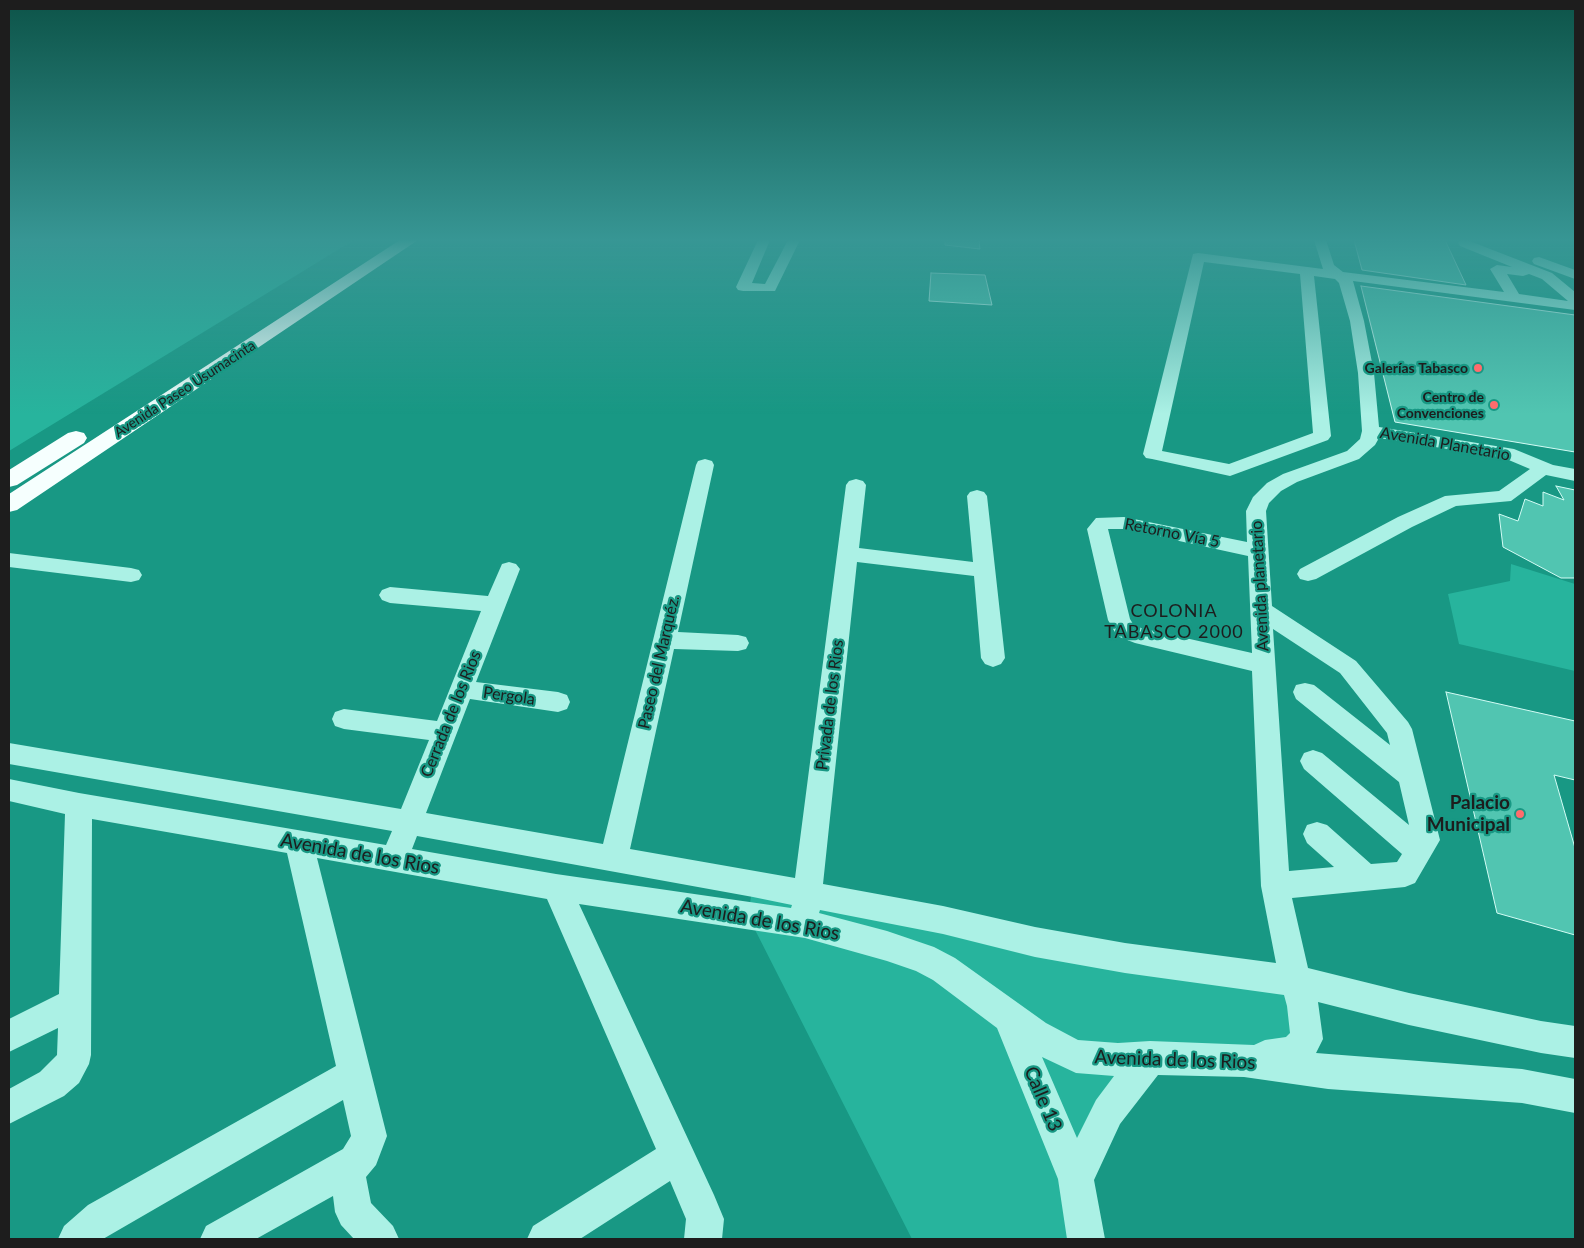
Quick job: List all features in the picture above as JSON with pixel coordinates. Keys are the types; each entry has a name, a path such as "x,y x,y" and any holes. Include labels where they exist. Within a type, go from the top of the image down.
{"main road":[{"name":"Avenida Paseo Usumacinta","path":"127,405 294,298"},
{"name":"Avenida Paseo Usumacinta","path":"9,505 322,298"},
{"name":"Avenida Paseo Usumacinta","path":"9,480 94,426"}],"street":[{"path":"1189,298 1152,454 1230,470 1322,436 1309,298"},
{"name":"Avenida planetario","path":"1244,1060 1294,1052 1307,1039 1303,1006 1295,980 1275,886 1256,511 1264,496 1274,487 1290,478 1353,455 1369,441 1371,431 1366,373 1358,321 1350,298"},
{"path":"1485,298 1575,311"},
{"path":"1516,298 1575,306"},
{"name":"Avenida Planetario","path":"1371,431 1503,452 1543,468 1575,475"},
{"name":"Paseo del Marquéz.","path":"614,859 705,465"},
{"path":"1308,574 1404,522 1452,500 1504,497 1543,468"},
{"name":"Privada de los Rios","path":"805,924 856,485"},
{"path":"977,496 993,658"},
{"name":"Retorno Vía 5","path":"1258,551 1124,523 1107,522 1101,524 1097,529 1120,622 1128,632 1135,636 1264,665"},
{"path":"848,554 983,570"},
{"path":"9,560 131,575"},
{"name":"Cerrada de los Rios","path":"394,860 509,570"},
{"path":"390,595 495,604"},
{"path":"1261,610 1348,667 1399,729 1426,840 1405,874 1275,886"},
{"path":"664,640 738,643"},
{"name":"Pergola","path":"461,689 558,702"},
{"path":"1305,692 1410,776"},
{"path":"344,719 444,732"},
{"name":"Avenida de los Rios","path":"9,753 614,859 943,920 1053,946 1125,958 1295,980 1409,1010 1541,1037 1575,1042"},
{"path":"1313,761 1419,851"},
{"name":"Avenida de los Rios","path":"9,790 79,805 394,860 556,887 805,924 887,946 923,958 944,969 1034,1035 1076,1056 1118,1060 1150,1058 1244,1060 1328,1072 1522,1086 1575,1096"},
{"path":"9,1107 52,1084 67,1071 74,1055 79,805"},
{"path":"1317,834 1366,878"},
{"path":"219,1239 346,1169 360,1157 368,1136 355,1074 299,844"},
{"path":"556,887 704,1219 703,1239"},
{"path":"9,1036 75,1003"},
{"name":"Calle 13","path":"1010,1019 1076,1179 1086,1239"},
{"path":"1076,1179 1108,1112 1150,1058"},
{"path":"78,1239 90,1226 101,1218 355,1074"},
{"path":"546,1239 677,1156"},
{"path":"346,1169 354,1212 380,1239"}],"green space":[{"path":"9,298 259,298 9,451"},
{"path":"1511,564 1575,584 1575,671 1459,644 1448,594 1510,581"},
{"path":"753,884 1295,981 1307,1039 1149,1059 1077,1179 1086,1239 912,1239 748,916"}],"building":[{"path":"929,298 990,298 992,305 929,301"},
{"name":"Galerías Tabasco","path":"1364,298 1451,298 1575,315 1575,452 1395,422"},
{"path":"1556,486 1575,490 1575,578 1561,578 1503,547 1499,514 1518,521 1525,499 1543,506 1543,492 1564,500"},
{"name":"Palacio Municipal","path":"1446,692 1575,721 1575,780 1554,775 1575,848 1575,935 1497,913"}],"place":[{"name":"Galerías Tabasco","path":"1478,368"},
{"name":"Centro de Convenciones","path":"1494,405"},
{"name":"Palacio Municipal","path":"1520,814"}],"district":[{"name":"COLONIA TABASCO 2000","path":"1174,621"}]}
